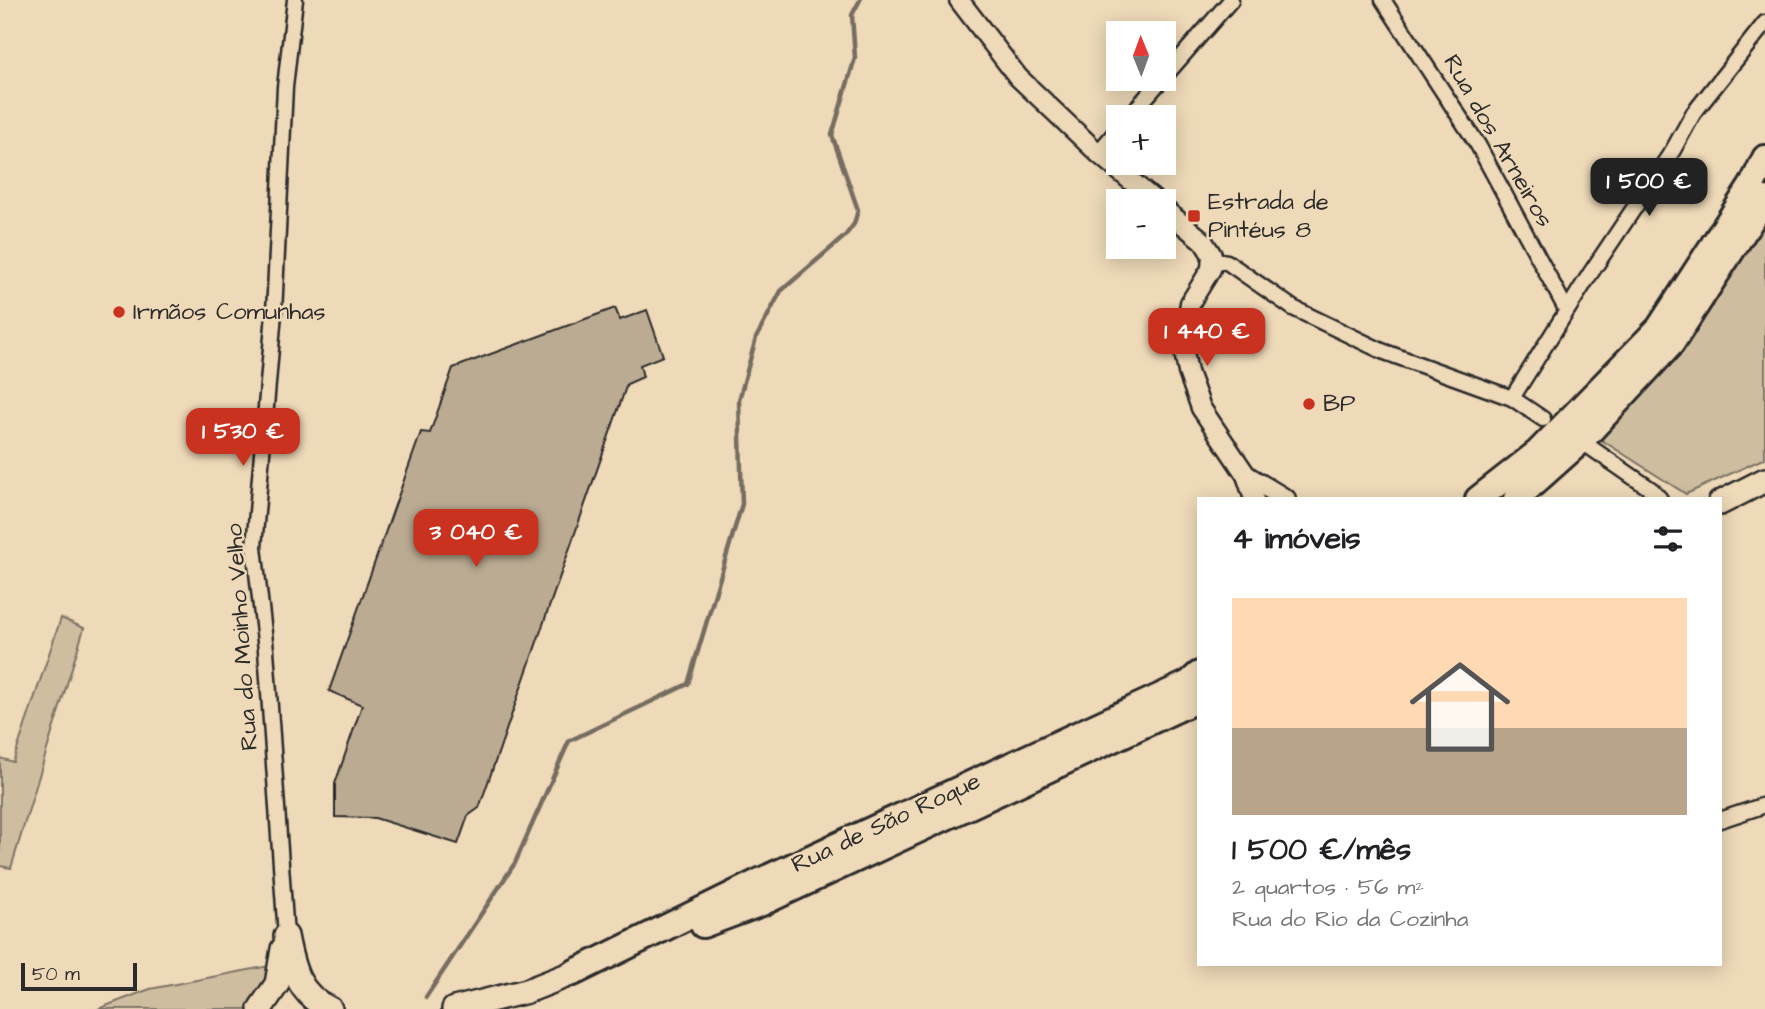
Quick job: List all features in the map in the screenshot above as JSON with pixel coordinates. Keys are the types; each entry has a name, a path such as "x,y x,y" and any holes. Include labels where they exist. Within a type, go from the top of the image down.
{"highway":[{"path":"1481,497 1538,452 1659,328 1752,185 1765,158"},
{"path":"1518,497 1581,441 1672,343 1765,199"},
{"name":"Rua de São Roque","path":"573,973 758,882 1189,683 1197,676"},
{"name":"Rua de São Roque","path":"573,973 762,903 1197,700"}],"main road":[{"path":"1722,502 1765,480"},
{"path":"282,1009 277,984 286,936"},
{"path":"286,936 293,971 302,987 317,1003 330,1009"},
{"name":"Rua de São Roque","path":"454,1009 527,991 573,973"},
{"path":"260,1009 277,984"}],"street":[{"name":"Rua do Moinho Velho","path":"286,936 266,650 254,547 274,313 285,87 295,0"},
{"path":"960,0 1018,77 1098,153 1141,189"},
{"path":"1176,63 1231,0"},
{"name":"Rua dos Arneiros","path":"1383,0 1478,145 1566,309"},
{"path":"1512,398 1566,309 1673,150 1693,114 1765,23"},
{"path":"1139,105 1152,91"},
{"path":"1098,153 1106,143"},
{"path":"1176,219 1209,246 1213,260 1211,269 1190,303 1183,348 1188,372 1201,408 1246,475 1253,497"},
{"path":"1213,260 1227,262 1293,308 1382,351 1512,398 1543,419"},
{"path":"1581,441 1658,497"},
{"path":"1246,475 1283,497"},
{"path":"1722,819 1765,805"}],"shaded area":[{"path":"1765,224 1765,458 1686,494 1600,439 1689,333"},
{"path":"61,618 84,628 11,868 0,866 0,758 13,762"},
{"path":"274,965 258,999 246,1009 98,1009 150,989"}],"building":[{"path":"615,308 620,320 647,310 663,356 640,365 643,377 627,384 479,808 468,816 458,844 375,818 335,817 335,784 362,705 329,691 421,432 430,433 453,368"}],"waterway":[{"path":"426,997 515,863 569,741 688,684 742,504 739,400 756,338 781,291 845,236 854,224 858,210 832,135 855,58 852,15 860,0"}],"place":[{"name":"Estrada de Pintéus 8","path":"1194,216"},
{"name":"Irmãos Comunhas","path":"119,312"},
{"name":"BP","path":"1309,404"}]}
